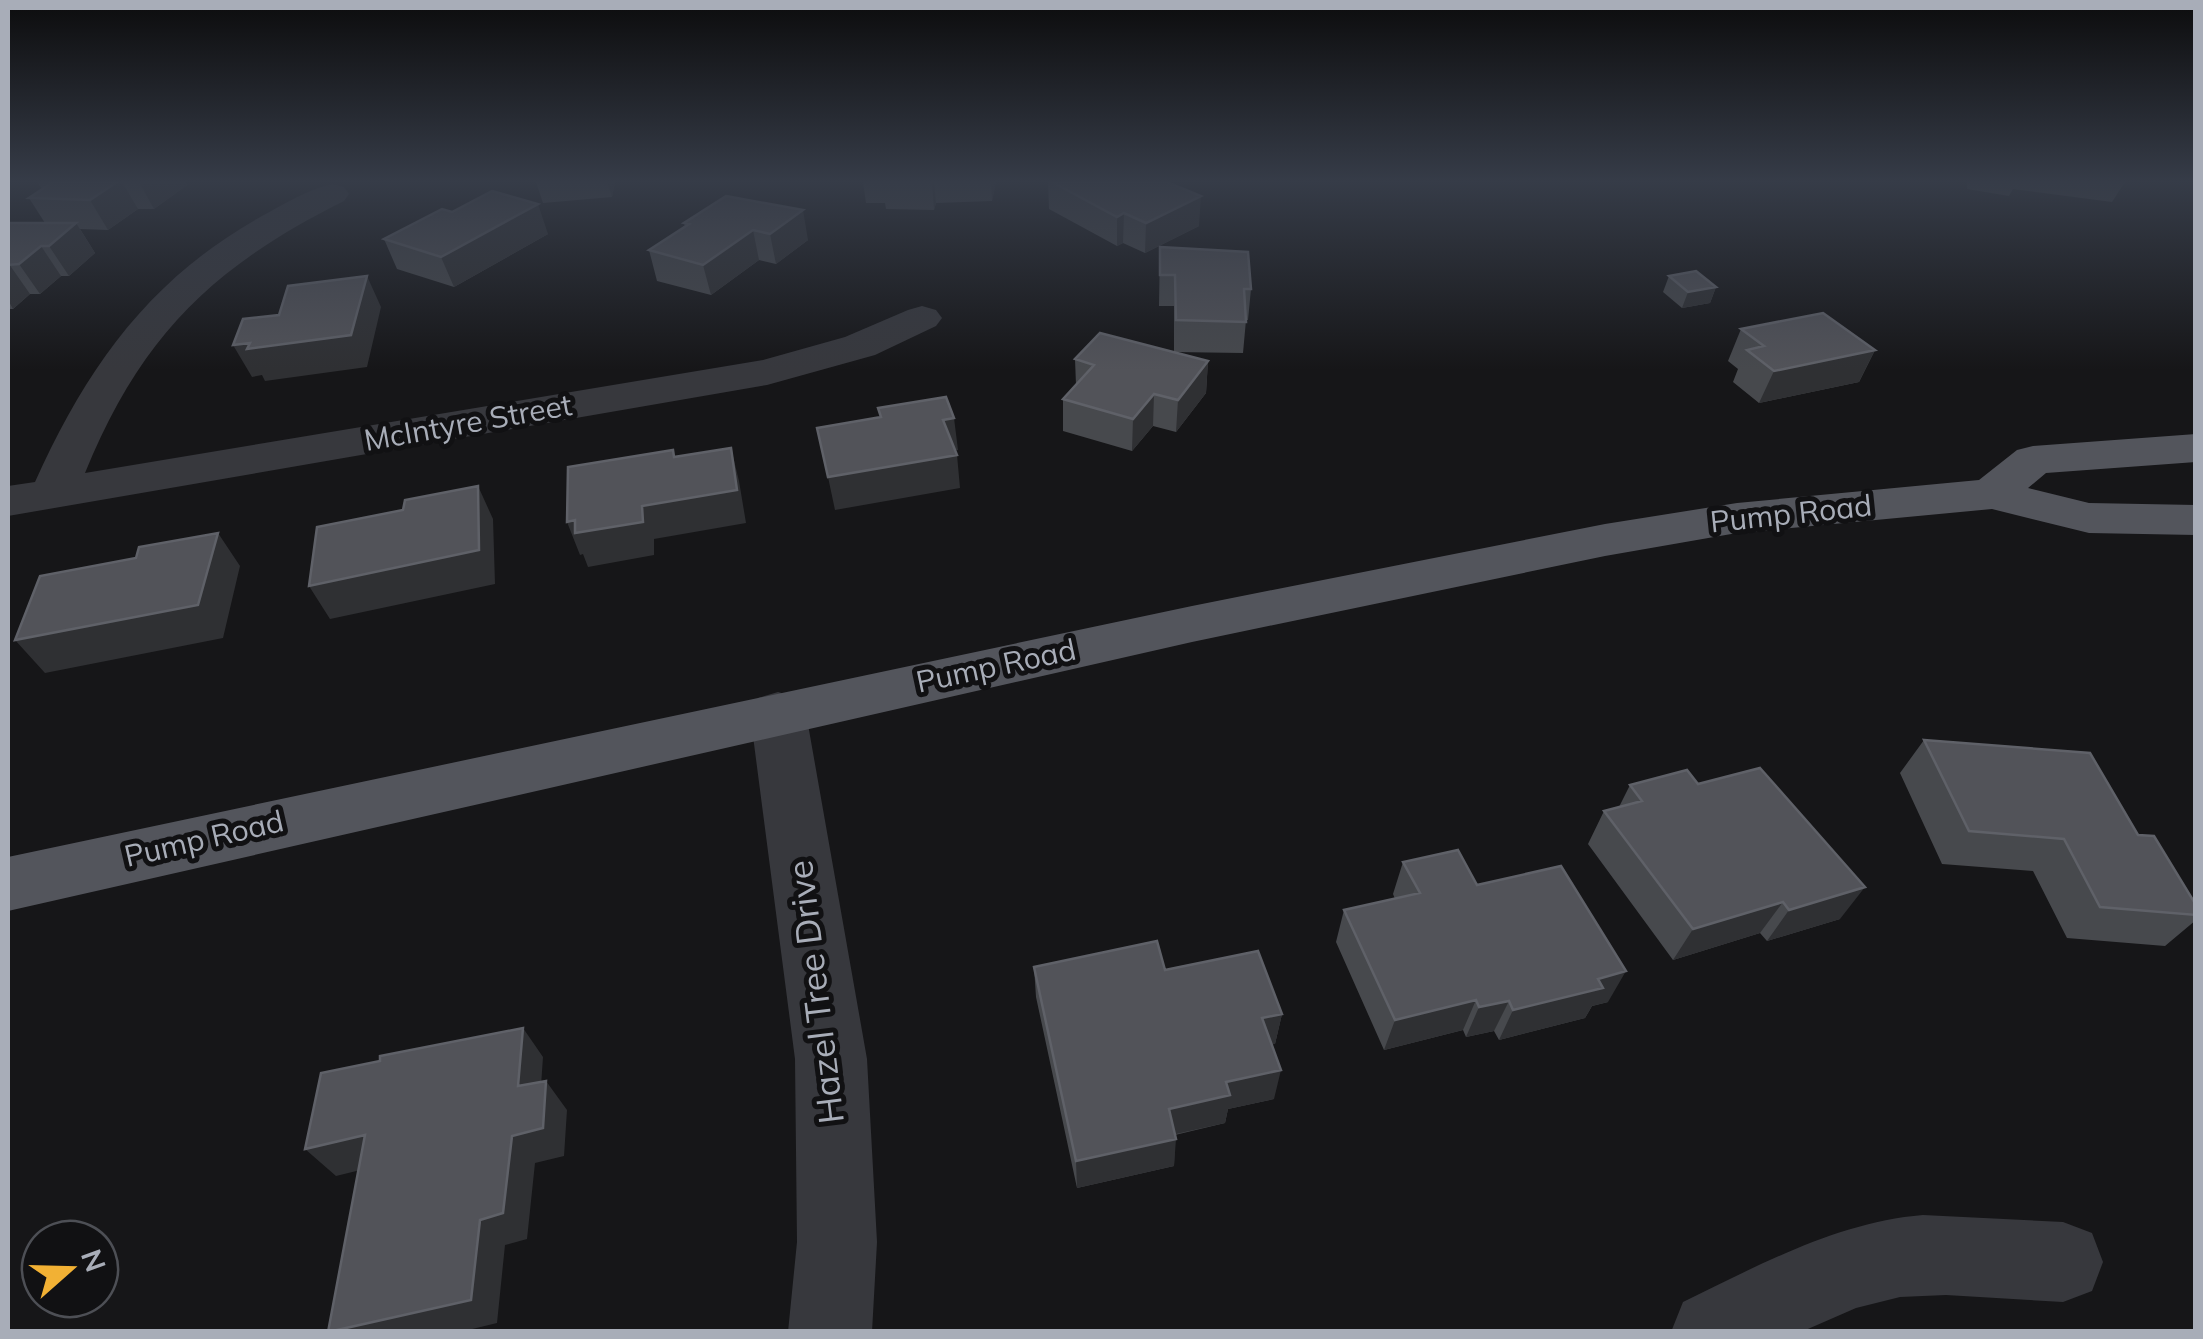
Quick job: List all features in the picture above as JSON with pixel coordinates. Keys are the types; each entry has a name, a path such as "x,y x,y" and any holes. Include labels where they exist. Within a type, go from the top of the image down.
{"main road":[{"path":"1992,494 2034,460 2196,448"},
{"name":"Pump Road","path":"8,884 778,713 1605,540 1737,518 1992,494 2089,518 2196,520"}],"street":[{"path":"53,494 101,390 163,306 242,244"},
{"name":"McIntyre Street","path":"8,501 768,372 860,346 922,318"},
{"name":"Hazel Tree Drive","path":"778,713 831,1059 837,1242 830,1332"},
{"path":"1713,1332 1785,1296 1878,1261 1938,1254 2063,1262"}],"building":[{"path":"8,244 51,244 41,246 19,264 8,265"},
{"path":"401,244 464,244 441,257"},
{"path":"657,244 732,244 703,265 649,250"},
{"path":"1160,247 1248,252 1251,289 1244,289 1246,322 1176,320 1175,275 1160,275"},
{"path":"1696,271 1716,287 1688,292 1669,276"},
{"path":"367,276 351,335 247,349 250,343 233,345 243,319 279,315 288,286"},
{"path":"1823,313 1875,350 1774,371 1747,350 1764,346 1741,329"},
{"path":"1100,333 1208,361 1178,400 1154,394 1133,419 1063,399 1094,365 1075,359"},
{"path":"946,397 954,418 943,420 957,455 828,477 817,428 881,417 878,408"},
{"path":"731,448 737,490 642,506 643,522 575,533 575,520 567,522 568,467 673,450 674,457"},
{"path":"478,486 479,550 309,586 317,527 403,510 405,500"},
{"path":"218,533 198,605 15,640 40,576 136,558 139,547"},
{"path":"1924,740 2090,753 2138,835 2154,836 2196,905 2196,915 2100,907 2064,839 1969,831"},
{"path":"1760,768 1865,887 1789,910 1783,902 1693,929 1604,811 1642,801 1630,785 1687,770 1698,784"},
{"path":"1458,850 1477,885 1561,866 1626,971 1598,979 1603,988 1513,1010 1509,1001 1479,1007 1476,1000 1395,1020 1344,910 1420,893 1403,862"},
{"path":"1157,941 1165,970 1258,951 1282,1014 1262,1018 1281,1070 1226,1082 1230,1095 1169,1109 1176,1139 1076,1161 1034,967"},
{"path":"523,1028 518,1086 546,1081 543,1128 512,1136 503,1213 480,1220 471,1300 328,1332 365,1135 305,1149 321,1073 380,1061 380,1056"}]}
